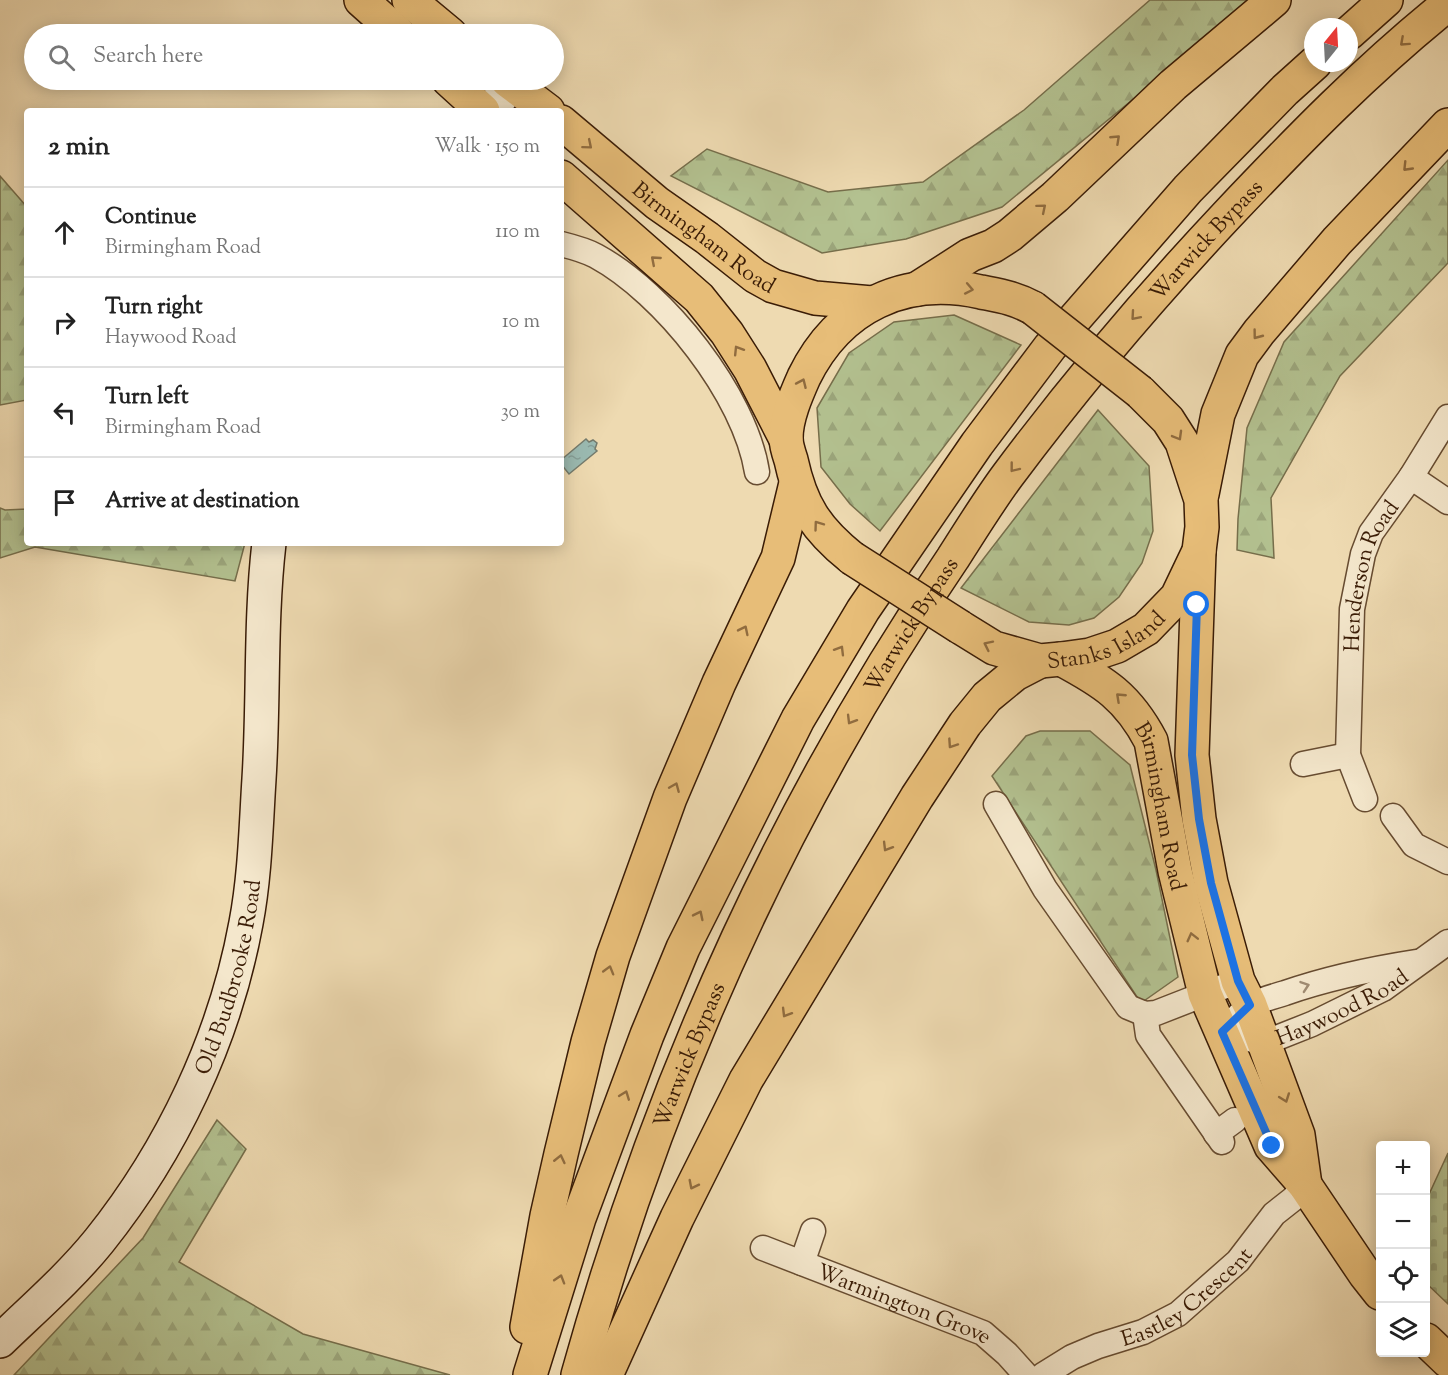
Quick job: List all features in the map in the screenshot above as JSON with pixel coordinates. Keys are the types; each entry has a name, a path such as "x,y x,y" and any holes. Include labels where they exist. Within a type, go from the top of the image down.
{"main road":[{"path":"361,0 388,24"},
{"path":"409,0 438,24"},
{"path":"918,289 970,255 1010,236 1173,85 1274,0"},
{"path":"1358,25 1386,0"},
{"name":"Warwick Bypass","path":"578,1375 631,1203 681,1067 712,993 795,821 841,736 910,621 1006,478 1116,338 1309,128 1448,4"},
{"name":"Warwick Bypass","path":"530,1375 579,1218 647,1035 683,948 798,719 863,610 977,444 1050,346 1188,189 1285,90 1306,72"},
{"path":"460,90 480,108"},
{"path":"520,90 544,108"},
{"name":"Birmingham Road","path":"564,125 657,203 707,238 755,276 773,286 815,298 872,303"},
{"path":"1201,500 1218,414 1242,355 1337,241 1448,125"},
{"name":"Birmingham Road","path":"564,180 699,298 727,333 750,369 786,439"},
{"name":"Stanks Island","path":"961,287 1014,298 1033,308 1140,392 1168,420 1182,442 1201,500 1202,527 1199,551 1177,597 1146,629 1117,646 1090,654 1050,660 994,648 852,558 831,541 819,527 802,499 796,483 786,439 791,412 812,361 841,326 856,312 872,303 918,289 961,287"},
{"path":"518,1375 558,1164 588,1042 613,956 670,798 718,683 778,558 796,483"},
{"name":"Birmingham Road","path":"1199,551 1192,755 1199,819 1211,883 1244,993 1298,1135 1305,1185"},
{"path":"606,1375 676,1218 746,1080 917,797 979,706 1002,684 1050,660"},
{"name":"Birmingham Road","path":"1050,660 1093,677 1126,702 1151,741 1175,872 1204,994 1272,1146 1305,1185 1376,1288"},
{"path":"1430,1344 1448,1360"}],"street":[{"path":"492,108 504,90"},
{"path":"564,245 594,255 612,266 650,297 677,324 707,363 744,426 757,472"},
{"name":"Henderson Road","path":"1365,799 1348,755 1352,609 1363,554 1371,533 1411,477 1448,417"},
{"path":"1411,477 1448,502"},
{"name":"Old Budbrooke Road","path":"0,1341 75,1268 123,1209 169,1136 196,1082 218,1024 240,950 250,896 259,776 261,654 269,546"},
{"path":"1303,764 1348,755"},
{"path":"996,804 1045,889 1123,1001 1134,1011 1145,1014 1156,1013 1204,994 1244,993"},
{"path":"1393,816 1414,844 1448,862"},
{"name":"Haywood Road","path":"1419,962 1362,970 1244,993 1222,1032 1264,1043 1312,1024 1383,989 1448,942"},
{"path":"1145,1014 1148,1035 1219,1138 1235,1120"},
{"name":"Eastley Crescent","path":"1043,1375 1072,1357 1143,1332 1178,1314 1239,1261 1275,1214 1305,1185"},
{"name":"Warmington Grove","path":"802,1263 813,1231"},
{"name":"Warmington Grove","path":"764,1248 983,1333 1026,1375"}],"green space":[{"path":"1150,0 1254,0 1002,207 906,239 822,253 671,176 707,149 828,192 923,182 1024,110"},
{"path":"1448,160 1448,263 1340,376 1271,498 1274,558 1237,550 1247,428 1284,342"},
{"path":"0,176 24,204 24,401 0,405"},
{"path":"954,315 1021,345 880,531 850,504 821,467 817,408 849,353 894,322"},
{"path":"1098,410 1149,466 1153,531 1142,563 1119,597 1094,618 1069,625 1029,622 961,588"},
{"path":"0,508 24,509 24,546 244,546 235,581 35,547 0,558"},
{"path":"1040,731 1090,731 1130,765 1156,870 1178,977 1141,1003 992,776 1026,736"},
{"path":"217,1120 246,1149 179,1262 303,1334 450,1375 14,1375 143,1238"},
{"path":"1448,1153 1448,1304 1430,1287 1430,1192"}],"water":[{"path":"586,439 597,443 595,449 597,451 569,474 564,468 564,457"}],"route":[{"path":"1197,605 1192,755 1199,819 1211,883 1238,981 1250,1005 1222,1032 1272,1146"}]}
